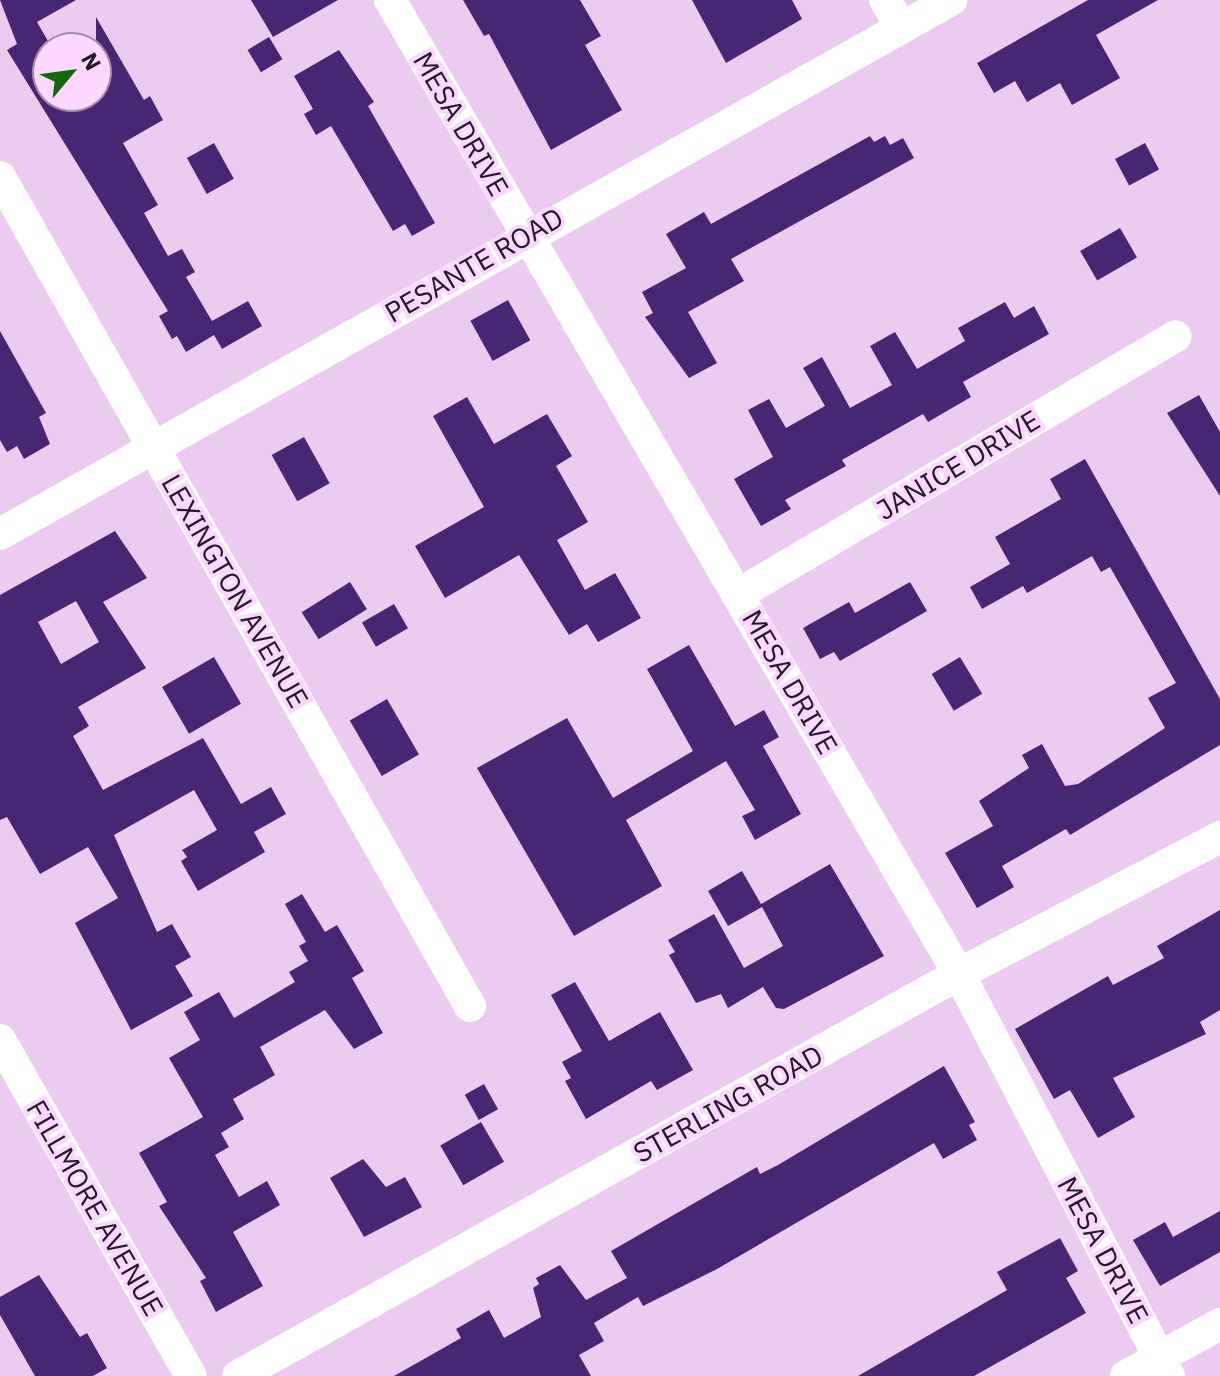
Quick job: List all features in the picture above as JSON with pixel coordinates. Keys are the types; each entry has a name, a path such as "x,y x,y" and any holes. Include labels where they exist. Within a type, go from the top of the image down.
{"street":[{"name":"MESA DRIVE","path":"390,0 524,235 739,594 959,974 1164,1367"},
{"name":"PESANTE ROAD","path":"0,534 154,449 524,235 893,14 951,0"},
{"name":"LEXINGTON AVENUE","path":"0,177 470,1006"},
{"name":"JANICE DRIVE","path":"739,594 1176,336"},
{"name":"STERLING ROAD","path":"238,1376 959,974 1220,837"},
{"name":"FILLMORE AVENUE","path":"0,1040 191,1376"},
{"path":"1126,1376 1164,1367 1220,1324"}],"building":[{"path":"0,0 76,0 37,22 43,32 32,32 32,91 7,50 17,44"},
{"path":"251,0 338,0 273,37"},
{"path":"463,0 580,0 601,36 585,45 622,110 551,150 489,34 484,36"},
{"path":"692,0 792,0 802,19 726,63"},
{"path":"1088,0 1158,0 1096,35 1120,78 1072,105 1060,83 1027,102 1015,81 994,93 977,63"},
{"path":"96,17 105,32 96,32"},
{"path":"269,37 282,59 261,72 248,50"},
{"path":"112,45 144,100 150,96 163,120 123,143 158,205 144,213 168,256 182,249 195,272 186,277 212,321 248,301 262,326 222,349 214,335 186,352 177,336 172,339 159,316 168,311 45,112 112,112"},
{"path":"339,50 374,102 368,106 435,223 412,236 405,224 393,231 331,126 316,135 304,114 313,109 294,76"},
{"path":"870,136 874,142 885,136 890,145 903,138 914,158 731,259 744,281 688,312 717,363 689,378 645,317 653,313 642,292 686,268 666,234 704,212 711,224"},
{"path":"214,143 234,179 207,194 187,158"},
{"path":"1145,143 1159,169 1129,185 1115,159"},
{"path":"1120,228 1137,257 1097,280 1080,251"},
{"path":"508,300 530,340 493,361 470,321"},
{"path":"1005,302 1014,318 1034,306 1049,334 963,382 971,397 928,422 923,414 842,460 846,466 785,500 791,509 761,526 734,479 773,457 748,410 769,399 786,428 825,406 803,368 822,357 850,408 892,385 870,346 895,332 917,369 965,341 958,328"},
{"path":"0,331 46,413 39,417 50,444 24,459 17,446 7,452 0,440"},
{"path":"1199,395 1220,432 1220,496 1167,413"},
{"path":"467,397 494,444 547,414 572,456 556,466 588,522 557,540 585,590 615,573 641,618 598,642 587,624 569,635 519,555 445,598 415,546 484,507 433,416"},
{"path":"304,437 330,483 297,501 272,455"},
{"path":"1085,459 1220,699 1220,745 1070,835 1066,829 1002,866 1014,887 977,908 945,853 993,826 979,801 1029,768 1022,755 1042,744 1065,786 1078,784 1165,728 1148,698 1176,683 1110,567 1101,572 1092,556 1027,593 1023,586 982,609 970,587 1010,564 995,537 1061,499 1050,479"},
{"path":"115,531 147,578 103,602 146,668 78,707 89,726 73,736 103,790 203,738 241,804 271,787 286,814 254,832 265,852 198,891 181,861 187,857 182,850 217,830 194,790 114,835 157,932 172,924 191,957 175,966 193,996 131,1030 75,923 118,898 88,847 40,874 7,817 0,820 0,595","holes":["76,601 99,642 61,664 38,622"]},
{"path":"350,582 367,609 319,639 302,612"},
{"path":"910,582 927,611 840,661 834,652 820,659 803,628 849,602 855,613"},
{"path":"394,604 408,628 376,647 362,622"},
{"path":"689,645 735,726 764,710 779,737 763,746 801,814 755,840 742,816 755,810 726,761 626,820 662,886 574,936 477,768 567,718 613,798 693,751 647,669"},
{"path":"214,657 241,704 189,734 162,687"},
{"path":"960,657 982,694 954,711 932,674"},
{"path":"387,699 419,754 382,776 350,720"},
{"path":"830,864 884,956 784,1009 776,1008 763,987 728,1008 721,994 696,1003 669,955 675,952 668,940 714,914 744,968 783,946 762,907 728,926 708,891 742,871 761,904"},
{"path":"302,894 325,932 337,925 364,971 352,978 383,1033 354,1049 325,1010 260,1047 275,1075 233,1099 244,1119 221,1133 229,1147 215,1155 239,1197 267,1181 280,1205 233,1232 263,1286 216,1312 200,1281 206,1278 159,1206 167,1202 139,1153 203,1117 169,1058 200,1040 184,1012 219,992 234,1018 295,982 289,972 308,961 299,946 306,942 285,904"},
{"path":"1220,910 1220,1010 1200,1022 1206,1034 1113,1078 1135,1117 1098,1138 1070,1090 1054,1099 1015,1029 1108,976 1113,985 1164,958 1157,946"},
{"path":"575,982 609,1041 660,1012 693,1070 657,1090 651,1081 586,1119 565,1081 571,1078 562,1062 582,1051 551,995"},
{"path":"944,1066 975,1122 969,1125 977,1140 943,1159 934,1143 717,1269 643,1306 638,1297 594,1323 604,1341 579,1355 591,1376 394,1376 461,1338 456,1329 489,1310 504,1338 541,1317 533,1288 539,1284 536,1278 560,1265 586,1300 627,1278 611,1251 757,1167 760,1174 778,1165"},
{"path":"484,1084 498,1109 479,1120 465,1095"},
{"path":"481,1122 504,1162 463,1185 440,1146"},
{"path":"363,1159 386,1187 405,1177 422,1207 364,1237 330,1178"},
{"path":"1220,1211 1220,1252 1160,1286 1133,1240 1165,1222 1173,1237"},
{"path":"1060,1238 1078,1271 1066,1278 1086,1313 974,1376 858,1376 1007,1290 997,1272"},
{"path":"39,1275 80,1337 87,1333 107,1368 93,1376 35,1376 0,1315 0,1297"}]}
